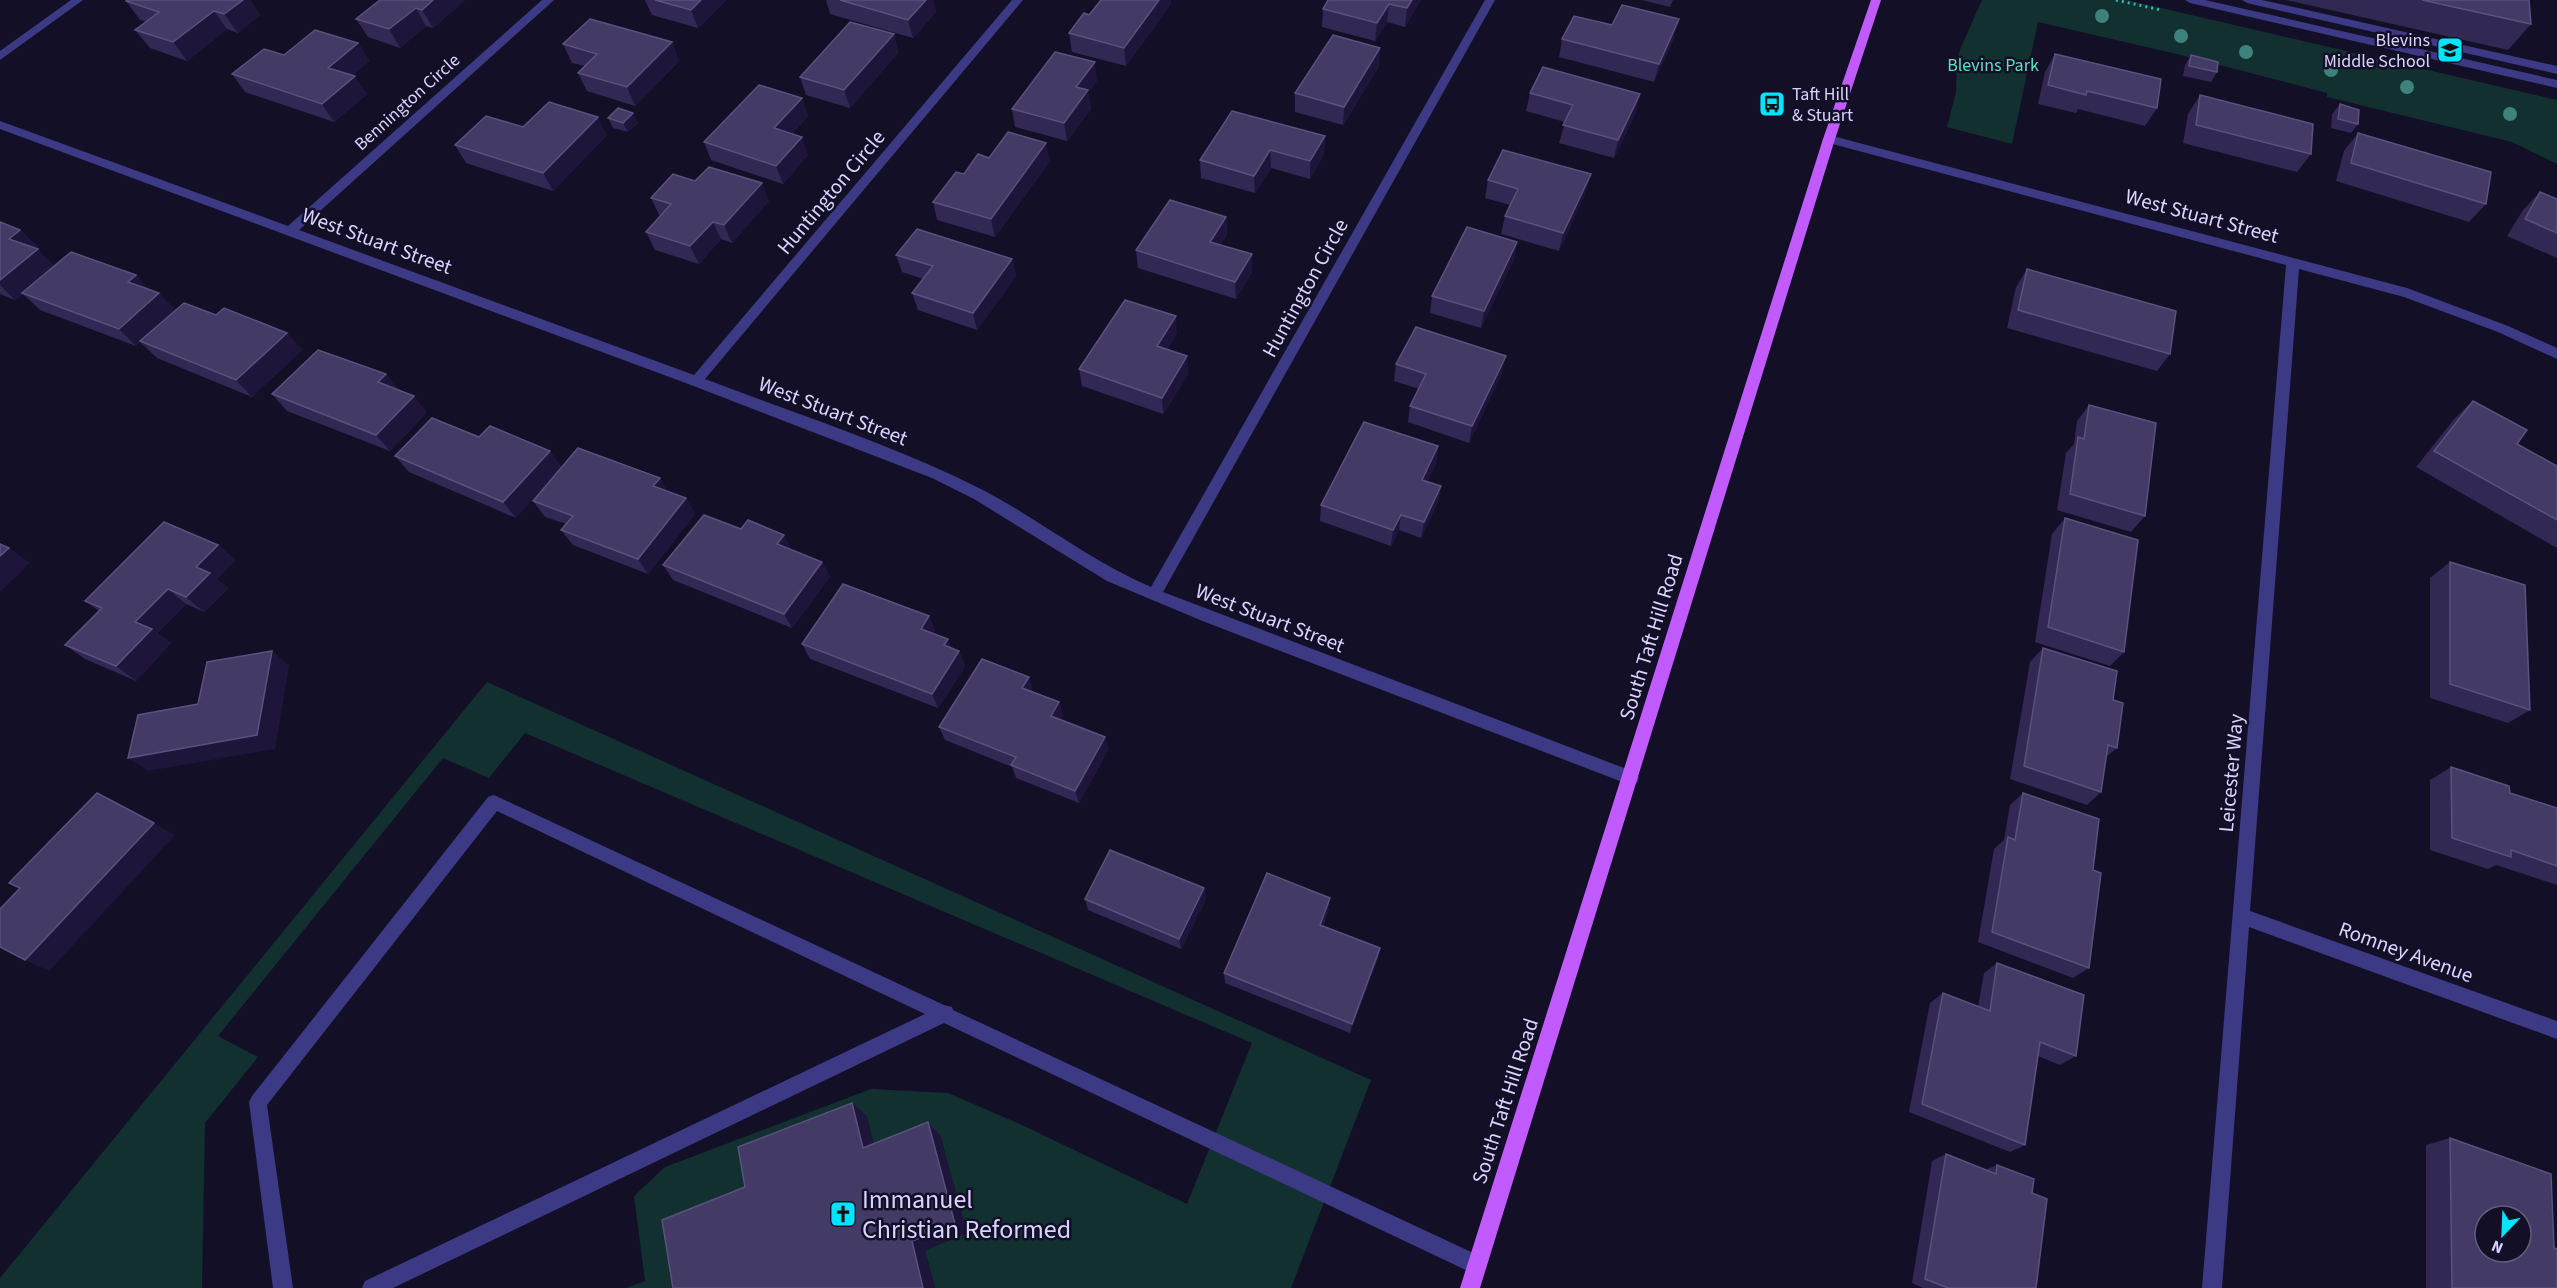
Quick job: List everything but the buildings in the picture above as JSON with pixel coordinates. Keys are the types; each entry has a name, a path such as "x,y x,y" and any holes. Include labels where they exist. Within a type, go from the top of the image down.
{"main road":[{"name":"South Taft Hill Road","path":"1470,1288 1829,139 1876,0"}],"street":[{"path":"0,56 78,0"},
{"name":"Bennington Circle","path":"289,232 549,0"},
{"name":"Huntington Circle","path":"696,381 1018,0"},
{"name":"Huntington Circle","path":"1154,595 1491,0"},
{"path":"2190,0 2557,84"},
{"path":"2247,0 2557,70"},
{"name":"West Stuart Street","path":"0,125 696,381 937,474 979,495 1103,572 1154,595 1631,778"},
{"name":"West Stuart Street","path":"1829,139 2407,293 2503,329 2557,354"},
{"name":"Leicester Way","path":"2212,1288 2293,262"},
{"path":"283,1288 258,1101 494,802 1477,1265"},
{"name":"Romney Avenue","path":"2241,916 2557,1030"},
{"path":"372,1288 946,1013"}],"green space":[{"name":"Blevins Park","path":"1982,0 2127,0 2557,100 2557,164 2512,142 2327,97 2327,93 2181,55 2038,22 2012,144 1947,127 1956,92 1957,59"},
{"path":"487,682 1371,1080 1291,1288 935,1288 925,1250 967,1233 940,1135 764,1198 695,1288 626,1288 645,1281 634,1196 665,1167 871,1089 948,1093 1022,1125 1187,1204 1252,1043 525,733 489,778 443,758 218,1036 258,1057 205,1123 202,1288 0,1288 0,1278"}],"place":[{"name":"Blevins Middle School","path":"2450,50"},
{"name":"Taft Hill & Stuart","path":"1772,104"},
{"name":"Immanuel Christian Reformed","path":"843,1214"}]}
